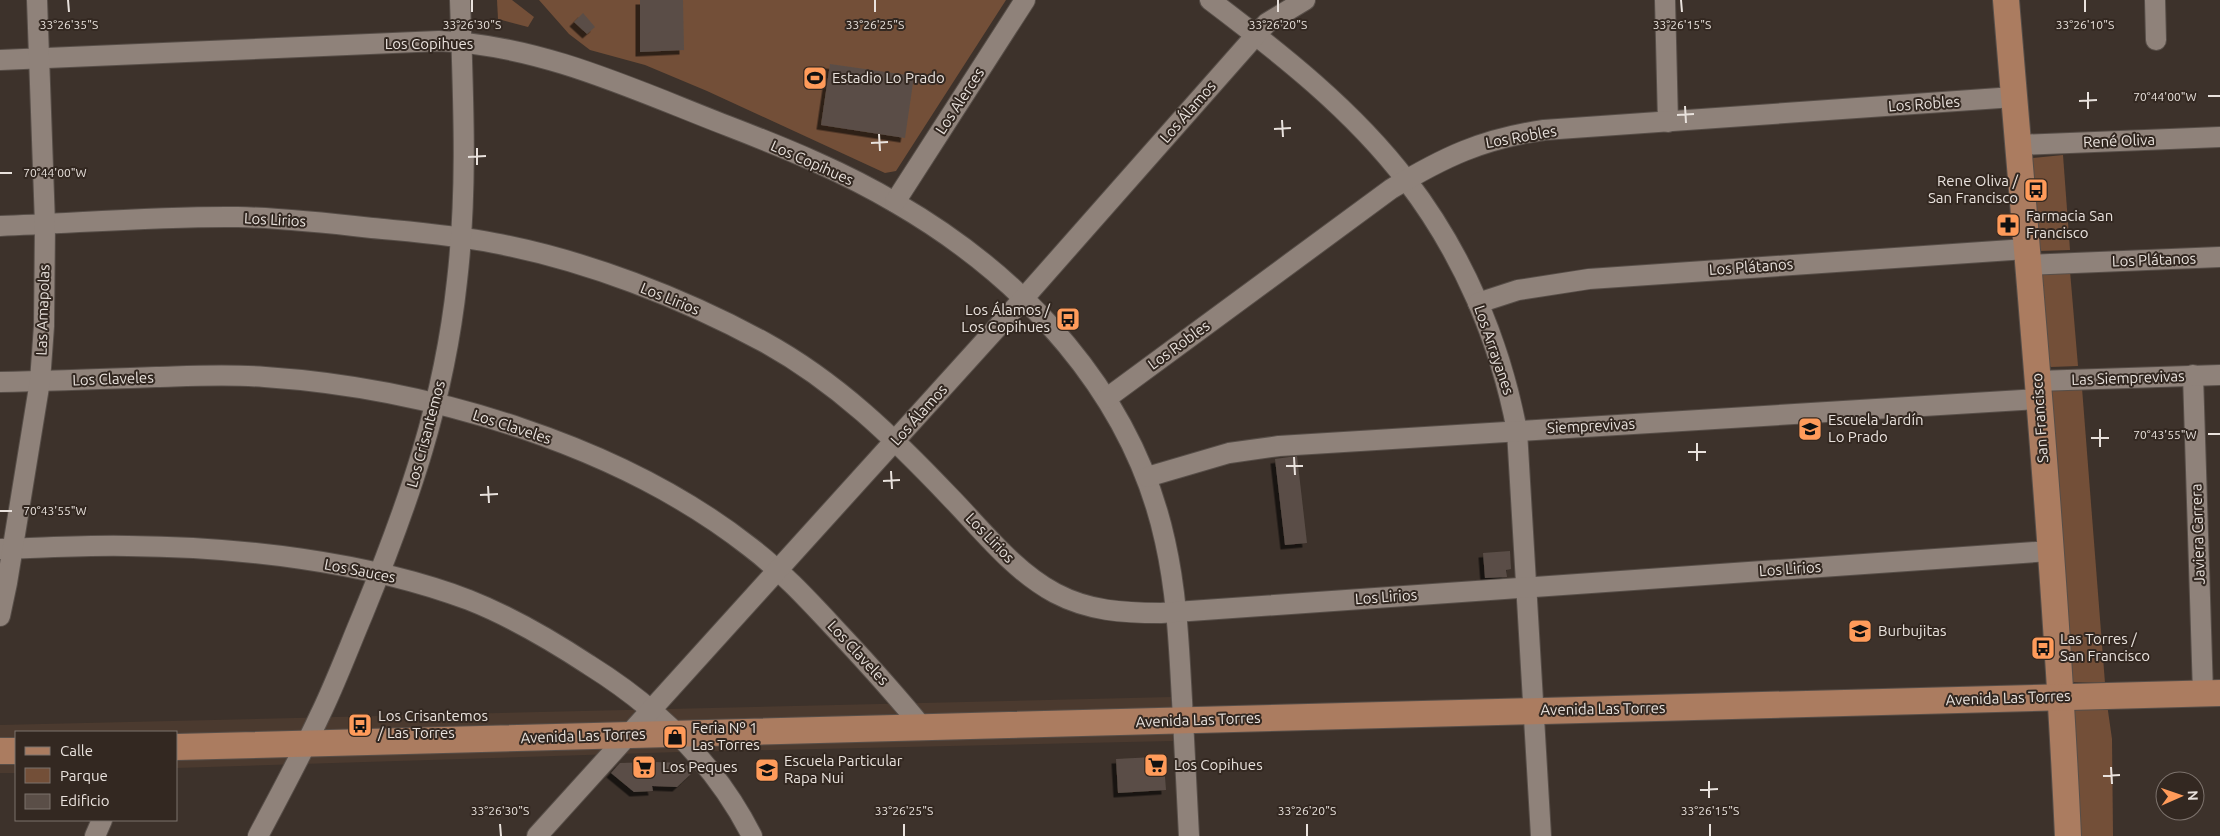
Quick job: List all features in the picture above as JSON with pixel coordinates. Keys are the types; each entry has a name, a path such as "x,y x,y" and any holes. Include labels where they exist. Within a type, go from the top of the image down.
{"main road":[{"name":"San Francisco","path":"2006,0 2050,551 2068,836"},
{"name":"Avenida Las Torres","path":"178,747 2212,693"},
{"path":"0,751 15,751"}],"street":[{"name":"Las Amapolas","path":"0,616 6,549 40,381 45,296 45,224 38,0"},
{"name":"Los Crisantemos","path":"258,836 321,714 380,574 421,460 436,404 452,324 461,238 465,139 460,0"},
{"name":"Los Alerces","path":"895,202 1025,0"},
{"name":"Los Arrayanes","path":"1210,0 1256,35 1334,103 1372,140 1406,180 1447,241 1478,303 1502,366 1517,431 1541,836"},
{"name":"Los Álamos","path":"537,836 1023,299 1256,35 1268,23 1305,0"},
{"path":"1665,0 1668,122"},
{"path":"2155,0 2156,40"},
{"name":"Los Copihues","path":"0,60 461,42 510,50 612,81 780,148 867,187 895,202 959,244 1023,299 1069,347 1107,398 1129,436 1147,478 1165,538 1176,612 1189,836"},
{"name":"Los Robles","path":"1107,398 1406,180 1453,154 1499,138 1544,130 2014,97"},
{"name":"René Oliva","path":"2018,145 2220,137"},
{"name":"Los Lirios","path":"0,226 195,217 240,217 308,221 461,238 529,250 565,260 646,288 764,342 825,380 896,440 1024,573 1053,592 1083,605 1112,612 1176,612 2050,551"},
{"name":"Los Plátanos","path":"1478,303 1525,289 1588,279 2027,257 2220,257"},
{"name":"Las Siemprevivas","path":"2038,390 2220,374"},
{"name":"Los Claveles","path":"0,382 263,376 342,385 436,404 484,417 561,444 648,482 722,526 778,570 802,593 922,727"},
{"name":"Javiera Carrera","path":"2193,376 2212,693"},
{"name":"Siemprevivas","path":"1147,478 1229,454 1279,446 1517,431 2038,390"},
{"name":"Los Sauces","path":"6,549 127,546 169,547 308,561 380,574 440,590 507,616 598,670 652,710 710,769 752,836"},
{"path":"94,836 102,821"}],"shaded area":[{"name":"Feria Nº 1 Las Torres","path":"1171,697 1173,741 679,752 178,768 178,731 15,731 15,773 0,773 0,725"}],"green space":[{"path":"497,0 512,0 534,17 528,27 498,19"},
{"name":"Estadio Lo Prado","path":"539,0 1006,0 896,171 885,173 707,91 645,65 590,50 569,34"},
{"path":"2063,155 2070,250 2040,251 2027,162 2033,158"},
{"path":"2070,271 2078,366 2051,367 2045,362 2037,279 2044,273"},
{"path":"2082,388 2105,683 2070,682 2046,400 2052,390"},
{"path":"2107,704 2112,739 2113,836 2081,836 2076,833 2074,706"}],"building":[{"path":"640,0 683,0 684,50 640,52"},
{"path":"583,13 595,27 587,34 574,22"},
{"path":"830,64 914,76 905,138 821,125"},
{"path":"1297,456 1307,543 1285,545 1275,459"},
{"path":"1510,551 1511,569 1506,570 1507,577 1485,578 1483,553"},
{"path":"1154,757 1164,764 1166,790 1118,793 1116,759"},
{"path":"620,763 685,763 693,772 677,787 652,786 653,791 634,792 611,773"}],"place":[{"name":"Estadio Lo Prado","path":"815,78"},
{"name":"Rene Oliva / San Francisco","path":"2036,190"},
{"name":"Farmacia San Francisco","path":"2008,225"},
{"name":"Los Álamos / Los Copihues","path":"1068,319"},
{"name":"Escuela Jardín Lo Prado","path":"1810,429"},
{"name":"Burbujitas","path":"1860,631"},
{"name":"Las Torres / San Francisco","path":"2043,648"},
{"name":"Los Crisantemos / Las Torres","path":"360,725"},
{"name":"Feria Nº 1 Las Torres","path":"675,737"},
{"name":"Los Copihues","path":"1156,765"},
{"name":"Los Peques","path":"644,767"},
{"name":"Escuela Particular Rapa Nui","path":"767,770"}]}
